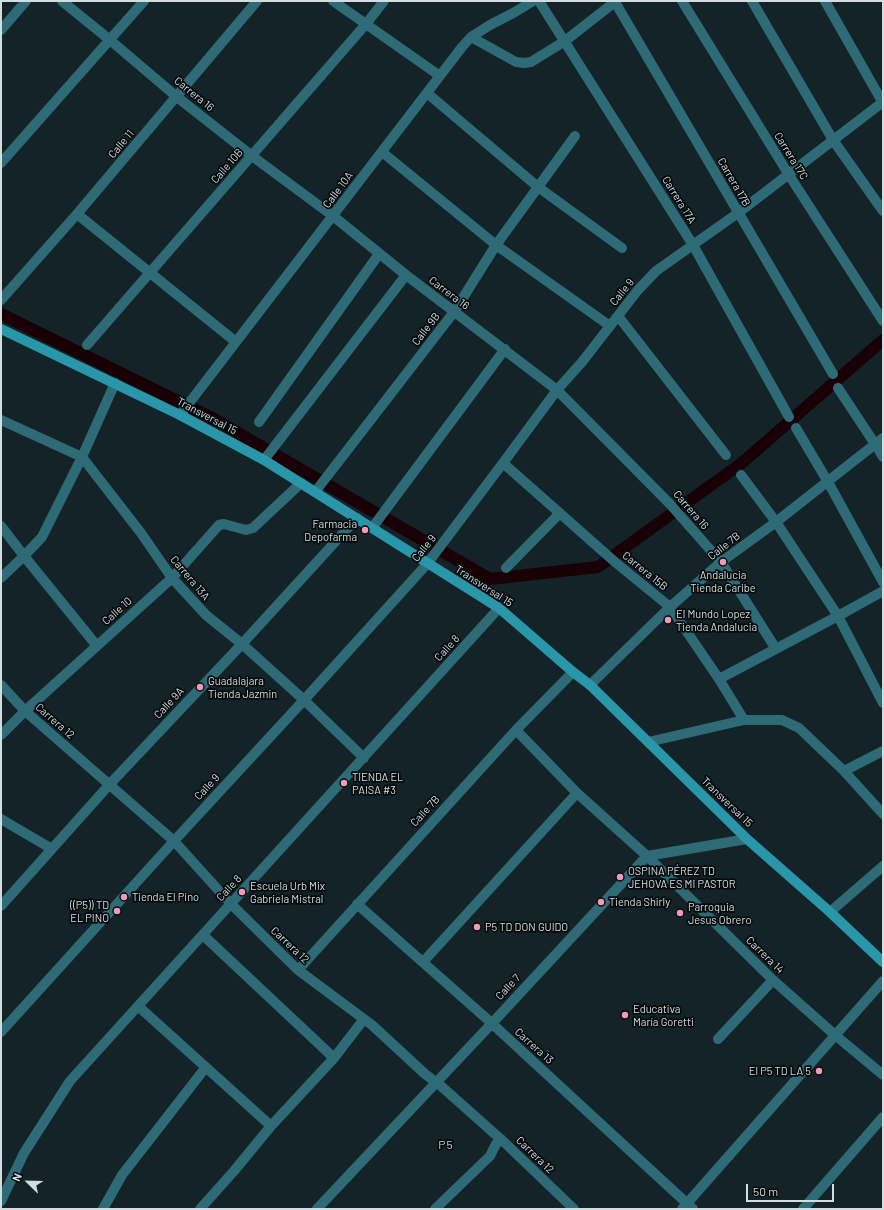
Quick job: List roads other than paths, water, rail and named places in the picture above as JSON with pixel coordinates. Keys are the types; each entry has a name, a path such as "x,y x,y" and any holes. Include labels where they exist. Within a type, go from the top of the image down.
{"street":[{"path":"1,30 26,1"},
{"name":"Carrera 16","path":"62,1 177,97 252,156 333,216 406,275 557,390 669,502 721,562 776,649"},
{"path":"1,163 4,152 110,40 144,1"},
{"name":"Calle 11","path":"1,300 77,214 257,1"},
{"path":"333,1 440,76"},
{"name":"Calle 10B","path":"87,346 366,24 384,1"},
{"name":"Calle 10A","path":"182,413 462,47 471,37 533,1"},
{"name":"Carrera 17A","path":"539,1 694,244 789,417"},
{"path":"471,37 516,62 531,62 565,41 616,1"},
{"name":"Carrera 17B","path":"616,1 833,374"},
{"name":"Carrera 17C","path":"682,1 789,175 883,321"},
{"path":"752,1 833,140 883,211"},
{"path":"825,1 883,103"},
{"path":"427,93 538,187 622,248"},
{"name":"Calle 9","path":"1,1032 430,560 445,542 557,390 582,362 638,290 656,271 738,213 883,103"},
{"name":"Calle 9B","path":"320,485 454,312 496,245 575,136"},
{"path":"382,152 496,245 610,326"},
{"path":"77,214 236,342"},
{"path":"259,422 379,254"},
{"path":"268,454 406,275"},
{"path":"618,316 726,455"},
{"name":"Transversal 15","path":"1,329 268,454 301,483 320,485 357,518 375,524 499,608 590,685 747,838 830,912 883,962"},
{"path":"375,524 504,349"},
{"path":"1,578 42,538 82,457 115,383"},
{"path":"838,388 879,441 883,457"},
{"name":"Carrera 13A","path":"1,420 82,457 141,533 172,578 206,615 242,644 304,700 364,758"},
{"path":"796,428 828,482 883,582"},
{"name":"Calle 7B","path":"590,685 670,607 721,562 776,522 879,441"},
{"name":"Carrera 15B","path":"503,463 606,555 670,607 719,679 744,720"},
{"path":"741,475 776,522 838,616 883,703"},
{"name":"Calle 10","path":"1,735 25,711 172,578 218,525 224,524 246,530 253,528 301,483"},
{"path":"506,568 560,513"},
{"name":"Calle 9A","path":"1,906 109,785 242,644 357,518"},
{"path":"1,526 98,646"},
{"path":"719,679 883,591"},
{"name":"Calle 8","path":"1,1201 24,1153 70,1081 499,608"},
{"name":"Calle 7B","path":"298,970 516,730 573,672"},
{"name":"Carrera 12","path":"1,685 25,711 174,841 231,904 298,970 372,1025 425,1074 501,1139 574,1209"},
{"path":"648,742 744,720 782,720 799,728 844,771 883,814"},
{"name":"Carrera 14","path":"516,730 577,793 647,856 773,980 883,1075"},
{"path":"844,771 883,751"},
{"path":"424,962 577,793"},
{"path":"1,819 52,849"},
{"path":"647,856 747,838"},
{"name":"Calle 7","path":"317,1209 647,856"},
{"path":"830,912 883,866"},
{"name":"Carrera 13","path":"357,904 424,962 687,1207"},
{"path":"203,935 334,1058"},
{"path":"718,1039 773,980"},
{"path":"687,1207 883,981"},
{"path":"138,1006 271,1126"},
{"path":"200,1209 271,1126 334,1058 364,1019"},
{"path":"103,1209 122,1175 206,1067"},
{"path":"803,1209 883,1117"},
{"path":"435,1209 490,1156 496,1144 501,1139"}],"waterway":[{"path":"1,314 214,419 490,579 598,567 743,462 883,340"}],"place":[{"name":"Farmacia Depofarma","path":"365,530"},
{"name":"Andalucia Tienda Caribe","path":"723,562"},
{"name":"El Mundo Lopez Tienda Andalucia","path":"668,620"},
{"name":"Guadalajara Tienda Jazmin","path":"200,687"},
{"name":"TIENDA EL PAISA #3","path":"344,783"},
{"name":"OSPINA PÉREZ TD JEHOVA ES MI PASTOR","path":"620,877"},
{"name":"Escuela Urb Mix Gabriela Mistral","path":"242,892"},
{"name":"Tienda El Pino","path":"124,897"},
{"name":"Tienda Shirly","path":"601,902"},
{"name":"((P5)) TD EL PINO","path":"117,911"},
{"name":"Parroquia Jesus Obrero","path":"680,913"},
{"name":"P5 TD DON GUIDO","path":"477,927"},
{"name":"Educativa María Goretti","path":"625,1015"},
{"name":"El P5 TD LA 5","path":"819,1071"}],"district":[{"name":"P5","path":"446,1145"}]}
